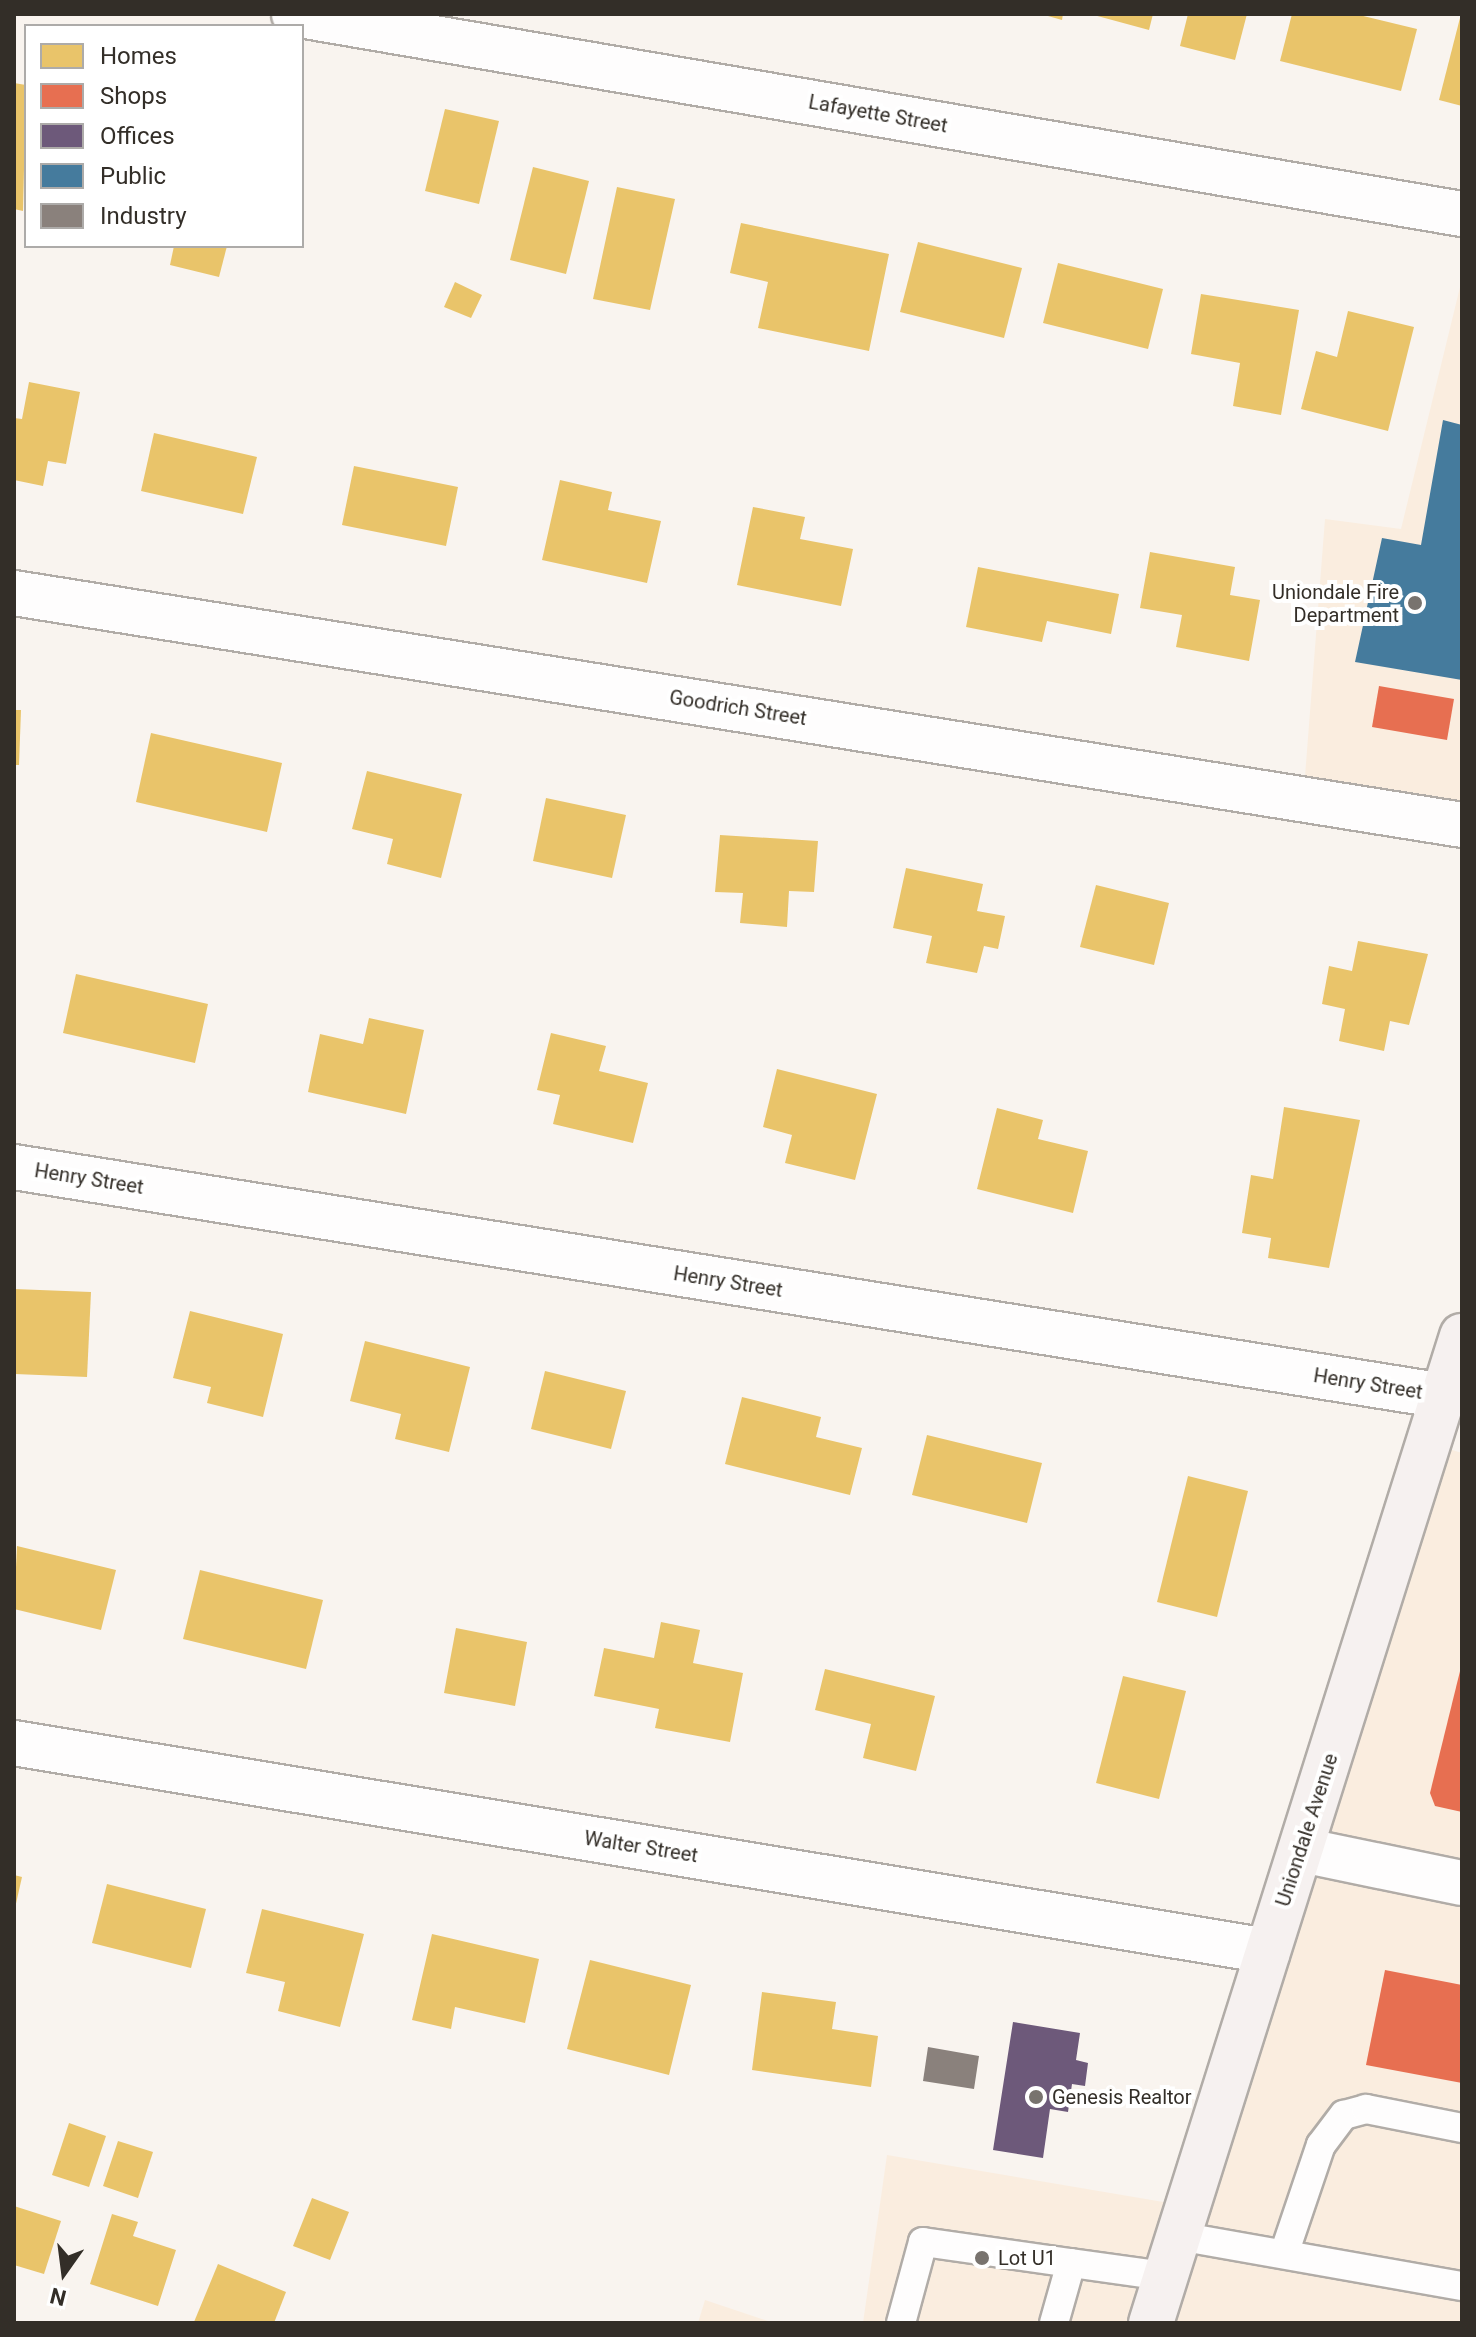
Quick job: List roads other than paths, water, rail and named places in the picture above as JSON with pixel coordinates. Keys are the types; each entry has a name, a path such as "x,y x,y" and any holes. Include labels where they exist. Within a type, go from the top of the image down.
{"main road":[{"name":"Uniondale Avenue","path":"1151,2323 1462,1336"}],"street":[{"name":"Lafayette Street","path":"294,14 1462,214"},
{"name":"Goodrich Street","path":"14,593 1462,825"},
{"name":"Henry Street","path":"14,1167 1443,1396"},
{"name":"Walter Street","path":"14,1743 1268,1951"},
{"path":"1302,1850 1462,1883"}],"lane":[{"path":"1284,2254 1321,2145 1344,2115 1366,2109 1462,2128"},
{"path":"901,2323 923,2242 1071,2263 1172,2256 1284,2254 1462,2286"},
{"path":"1054,2323 1071,2263"}],"place":[{"name":"Uniondale Fire Department","path":"1415,603"},
{"name":"Genesis Realtor","path":"1036,2097"},
{"name":"Lot U1","path":"982,2258"}]}
